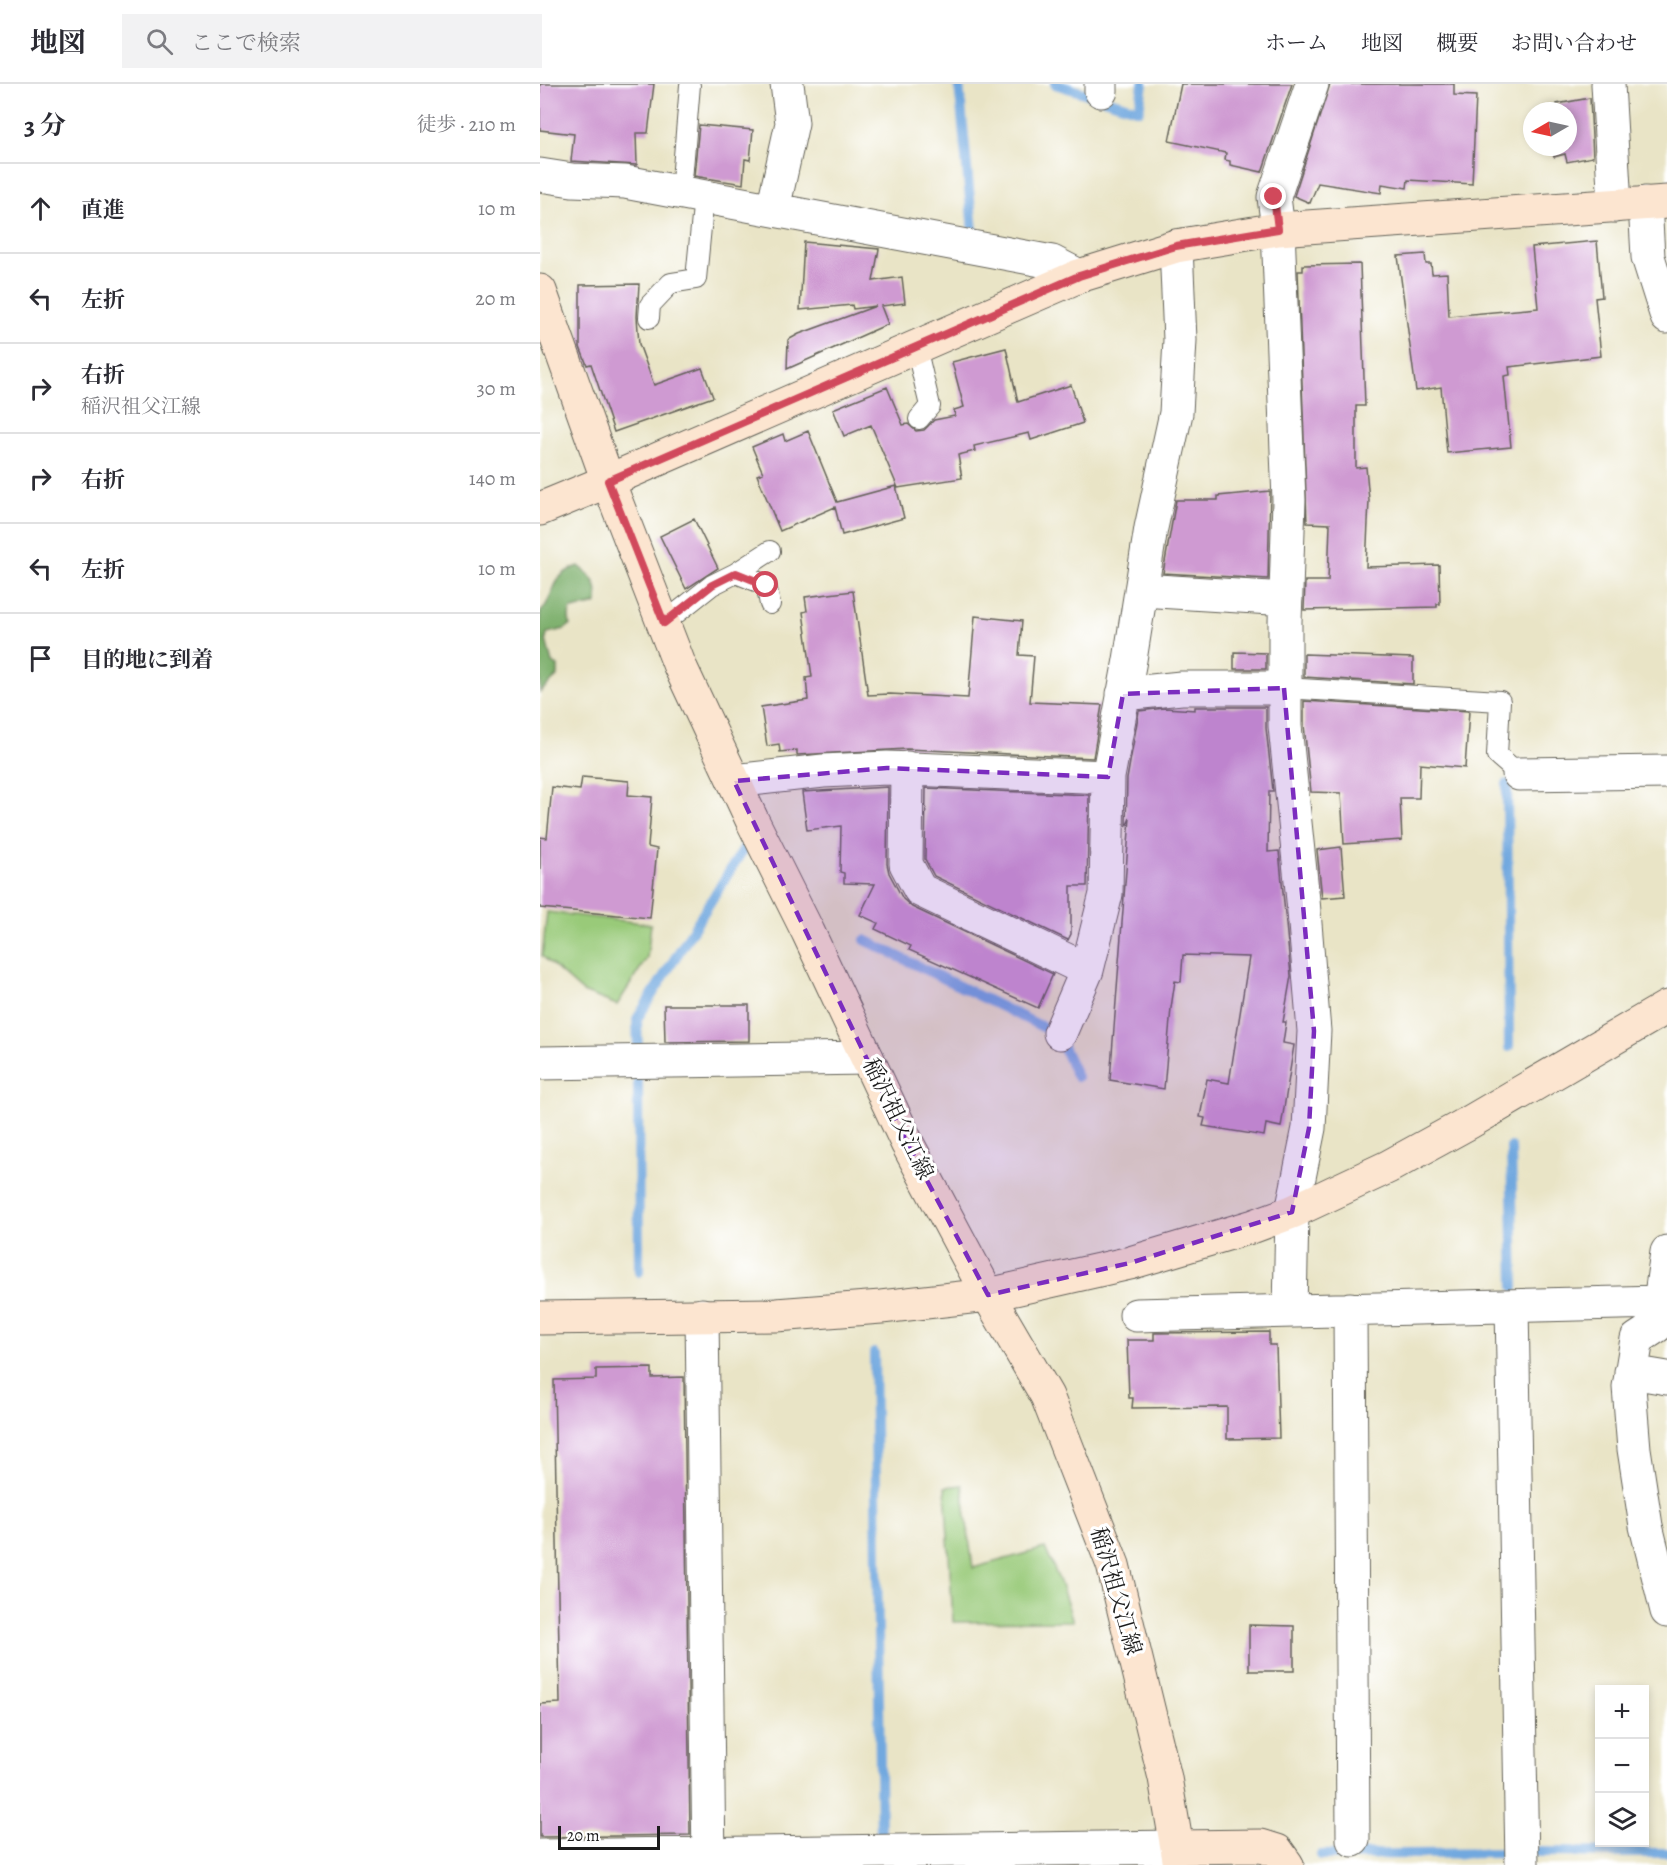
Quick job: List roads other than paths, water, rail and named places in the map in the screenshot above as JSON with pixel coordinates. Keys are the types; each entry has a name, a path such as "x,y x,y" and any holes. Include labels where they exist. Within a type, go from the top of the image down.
{"street":[{"path":"773,208 792,123 787,84"},
{"path":"1290,1311 1292,1212 1310,1128 1314,1031 1285,726 1289,500 1278,229 1274,197 1312,84"},
{"path":"1608,84 1642,204 1648,257 1667,317"},
{"path":"540,175 572,180 625,182 773,208 1052,262 1079,276"},
{"path":"540,509 1079,276 1176,246 1278,229 1642,204"},
{"path":"1060,1033 1087,970 1106,894 1108,777 1151,528 1176,413 1180,340 1176,246"},
{"name":"稲沢祖父江線","path":"540,291 608,481 679,664 907,1143 988,1295 1047,1396 1113,1565 1165,1778 1179,1856"},
{"path":"1141,590 1286,599"},
{"path":"1124,694 1181,688 1284,688"},
{"path":"734,781 824,771 907,768 1108,777"},
{"path":"907,768 906,864 920,890 1087,970"},
{"path":"1519,774 1667,772"},
{"path":"540,1318 776,1315 870,1308 988,1295 1130,1263 1254,1227 1292,1212 1388,1167 1460,1128 1667,1007"},
{"path":"540,1063 867,1058"},
{"path":"1667,1252 1657,1326 1637,1339 1629,1387 1634,1449 1646,1526 1667,1611"},
{"path":"1136,1315 1660,1302"},
{"path":"1512,1306 1522,1865"},
{"path":"1350,1310 1353,1840"},
{"path":"702,1315 709,1859"},
{"path":"1631,1372 1667,1378"},
{"path":"551,1859 1179,1856 1261,1846 1277,1851 1287,1865"}],"lane":[{"path":"649,318 650,305 671,283 696,279 690,85"},
{"path":"916,347 930,406 919,419"},
{"path":"664,623 712,585 770,551"},
{"path":"736,573 766,585 770,604"},
{"path":"1284,688 1500,701 1497,755 1519,774"}],"waterway":[{"path":"959,84 973,231"},
{"path":"1055,84 1139,110 1143,84"},
{"path":"1507,784 1509,1047"},
{"path":"638,1052 637,1019 751,837"},
{"path":"865,940 1057,1034 1077,1077"},
{"path":"638,1081 639,1272"},
{"path":"1511,1147 1514,1287"},
{"path":"874,1353 881,1839"},
{"path":"1538,1852 1667,1853"},
{"path":"1321,1855 1503,1853"}]}
